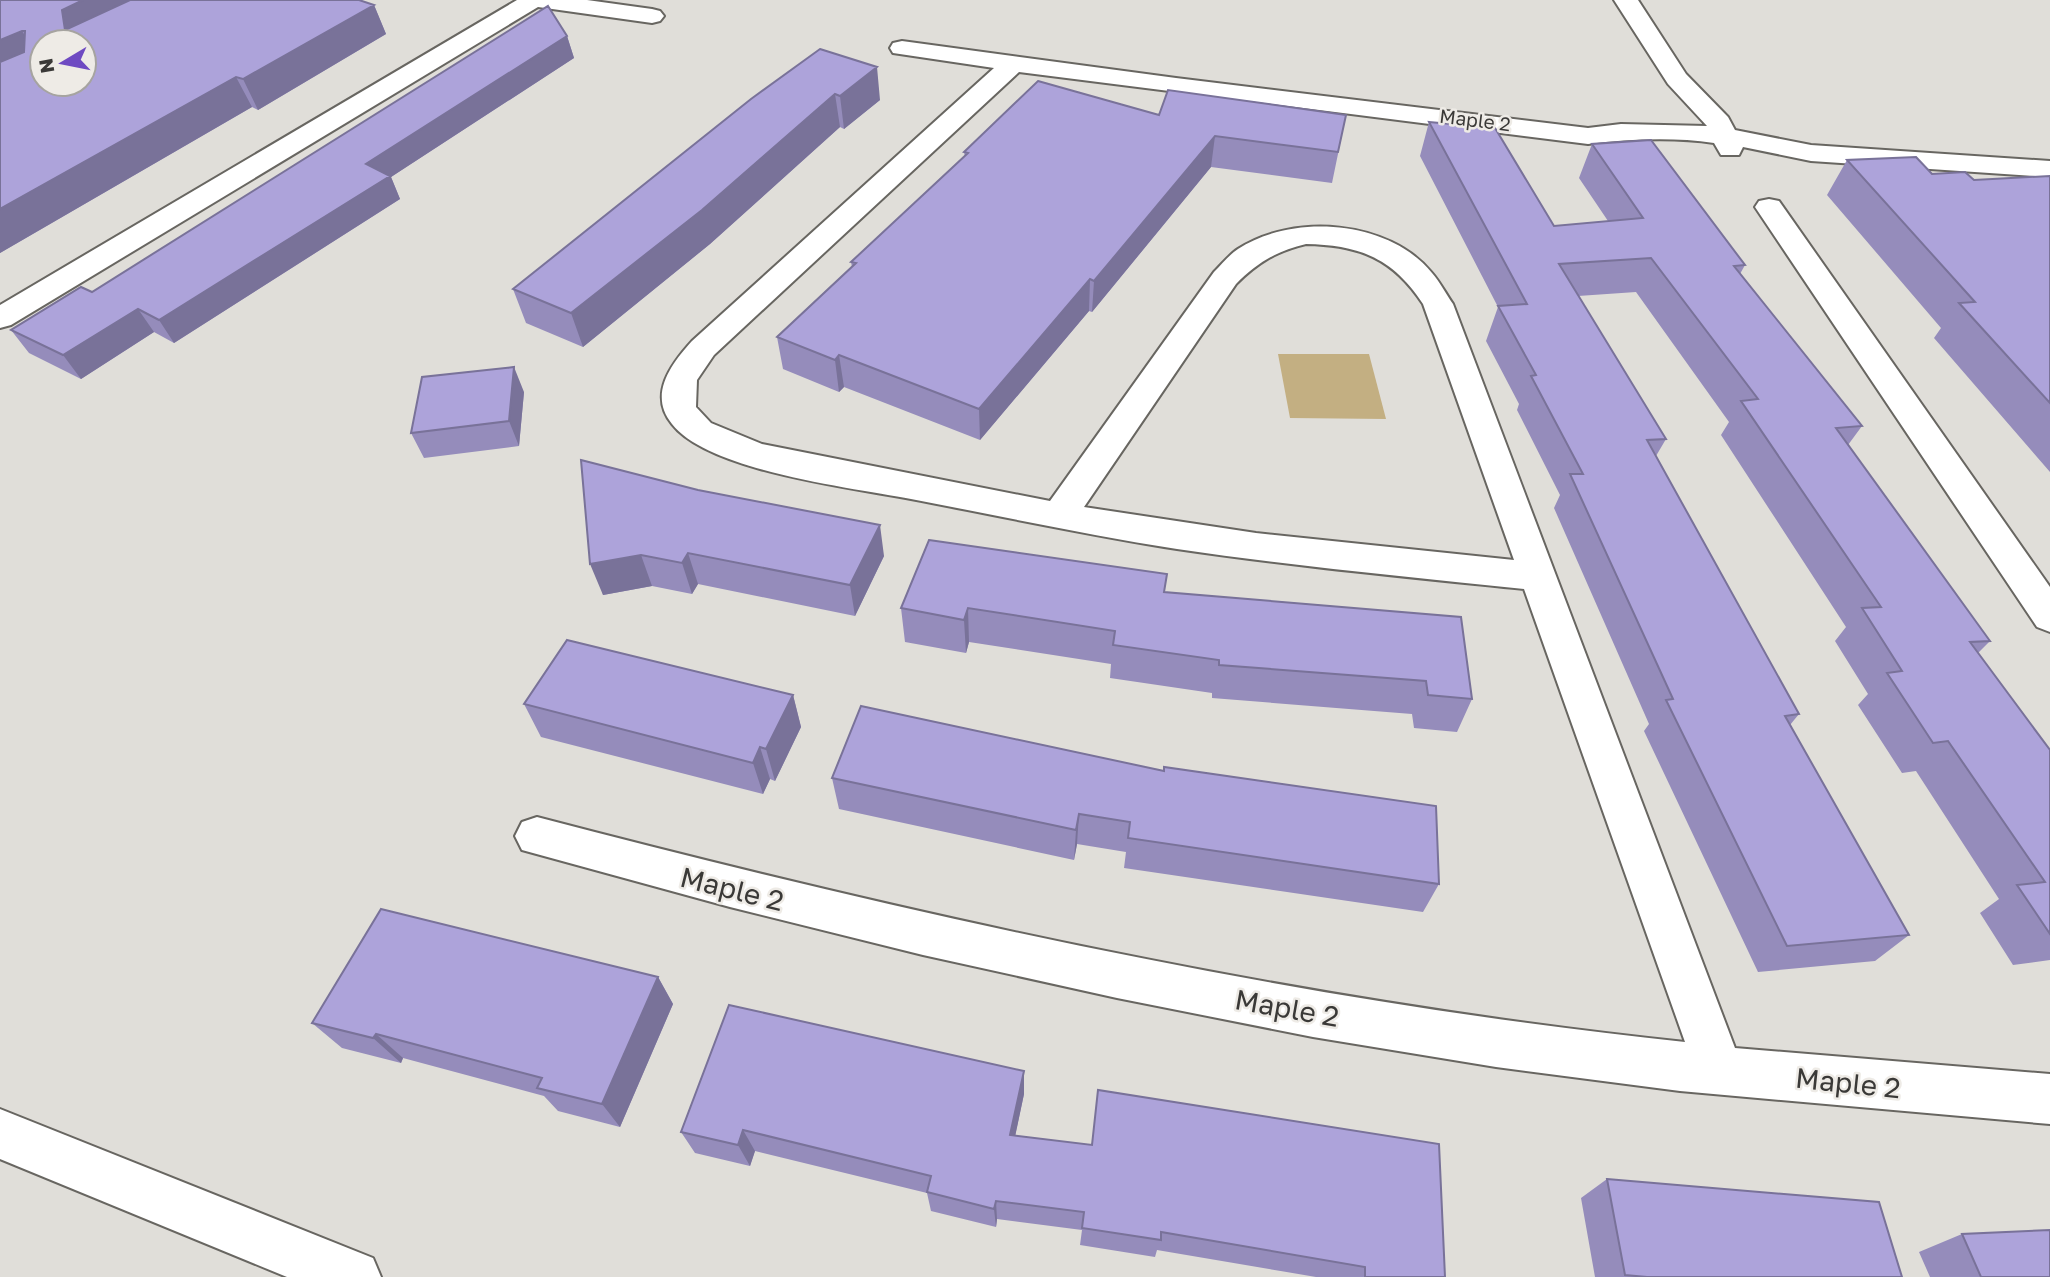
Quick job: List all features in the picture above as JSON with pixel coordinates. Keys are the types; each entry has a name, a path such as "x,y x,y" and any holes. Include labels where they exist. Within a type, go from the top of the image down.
{"street":[{"path":"0,318 535,0 652,16"},
{"path":"1626,0 1676,79 1712,115 1722,149"},
{"name":"Maple 2","path":"902,48 1588,136 1621,132 1691,132 1722,149"},
{"path":"1013,64 703,348 684,369 677,394 684,417 705,436 737,449 831,471 1059,515 1214,540 1536,576"},
{"path":"1676,79 1682,114 1691,132"},
{"path":"1588,136 1648,148 1811,153 2050,169"},
{"path":"1769,207 2050,617"},
{"path":"1059,515 1236,263 1273,241 1323,235 1375,246 1417,271 1430,287 1718,1069"},
{"name":"Maple 2","path":"537,836 741,892 947,941 1127,979 1316,1014 1510,1044 1718,1069 1937,1092 2050,1099"},
{"path":"0,1134 354,1277"}],"shaded area":[{"path":"1278,354 1369,354 1386,419 1290,418"}],"building":[{"path":"0,0 83,0 62,10 65,28 28,28 28,98 98,98 98,28 69,28 130,0 359,0 374,5 243,79 236,77 0,209 0,62 24,52 25,31 0,40"},
{"path":"548,6 567,36 366,164 390,176 159,320 138,309 63,355 11,330 81,287 92,292"},
{"path":"820,49 877,67 840,96 835,94 702,210 571,313 513,289 751,99"},
{"path":"1038,81 1159,115 1168,90 1346,115 1338,152 1215,136 1094,281 1090,279 979,409 839,355 835,360 777,337 856,263 851,262 968,153 964,152"},
{"path":"1429,122 1495,128 1554,226 1643,218 1592,144 1651,140 1745,265 1734,266 1862,426 1836,428 1990,641 1970,642 2050,750 2050,934 2017,885 2045,882 1948,741 1933,743 1887,673 1902,671 1862,608 1881,607 1741,401 1758,399 1651,258 1559,264 1666,439 1647,440 1799,714 1785,716 1909,935 1787,946 1666,700 1673,699 1570,474 1583,474 1531,376 1536,375 1498,306 1527,304"},
{"path":"1916,157 1932,174 1965,172 1974,180 2050,176 2050,403 1959,303 1975,302 1847,160"},
{"path":"514,367 509,421 411,433 422,377"},
{"path":"581,460 698,490 880,525 850,585 688,553 682,563 641,555 590,564"},
{"path":"929,540 1167,574 1164,592 1461,617 1472,699 1428,695 1426,681 1219,665 1219,660 1113,645 1115,631 968,608 964,620 901,608"},
{"path":"567,640 793,695 766,749 760,747 753,763 524,704"},
{"path":"861,706 1164,771 1164,767 1436,806 1439,884 1128,838 1130,822 1079,814 1076,830 832,778"},
{"path":"381,909 658,977 602,1104 537,1088 542,1078 376,1034 373,1038 312,1023"},
{"path":"729,1005 1024,1071 1010,1135 1092,1145 1098,1090 1439,1144 1445,1277 1365,1277 1365,1267 1161,1232 1161,1240 1082,1228 1084,1212 996,1201 994,1209 927,1192 931,1176 743,1130 738,1145 681,1132"},
{"path":"1607,1179 1879,1202 1902,1277 1625,1275"},
{"path":"2050,1230 2050,1277 1981,1277 1962,1234"}]}
